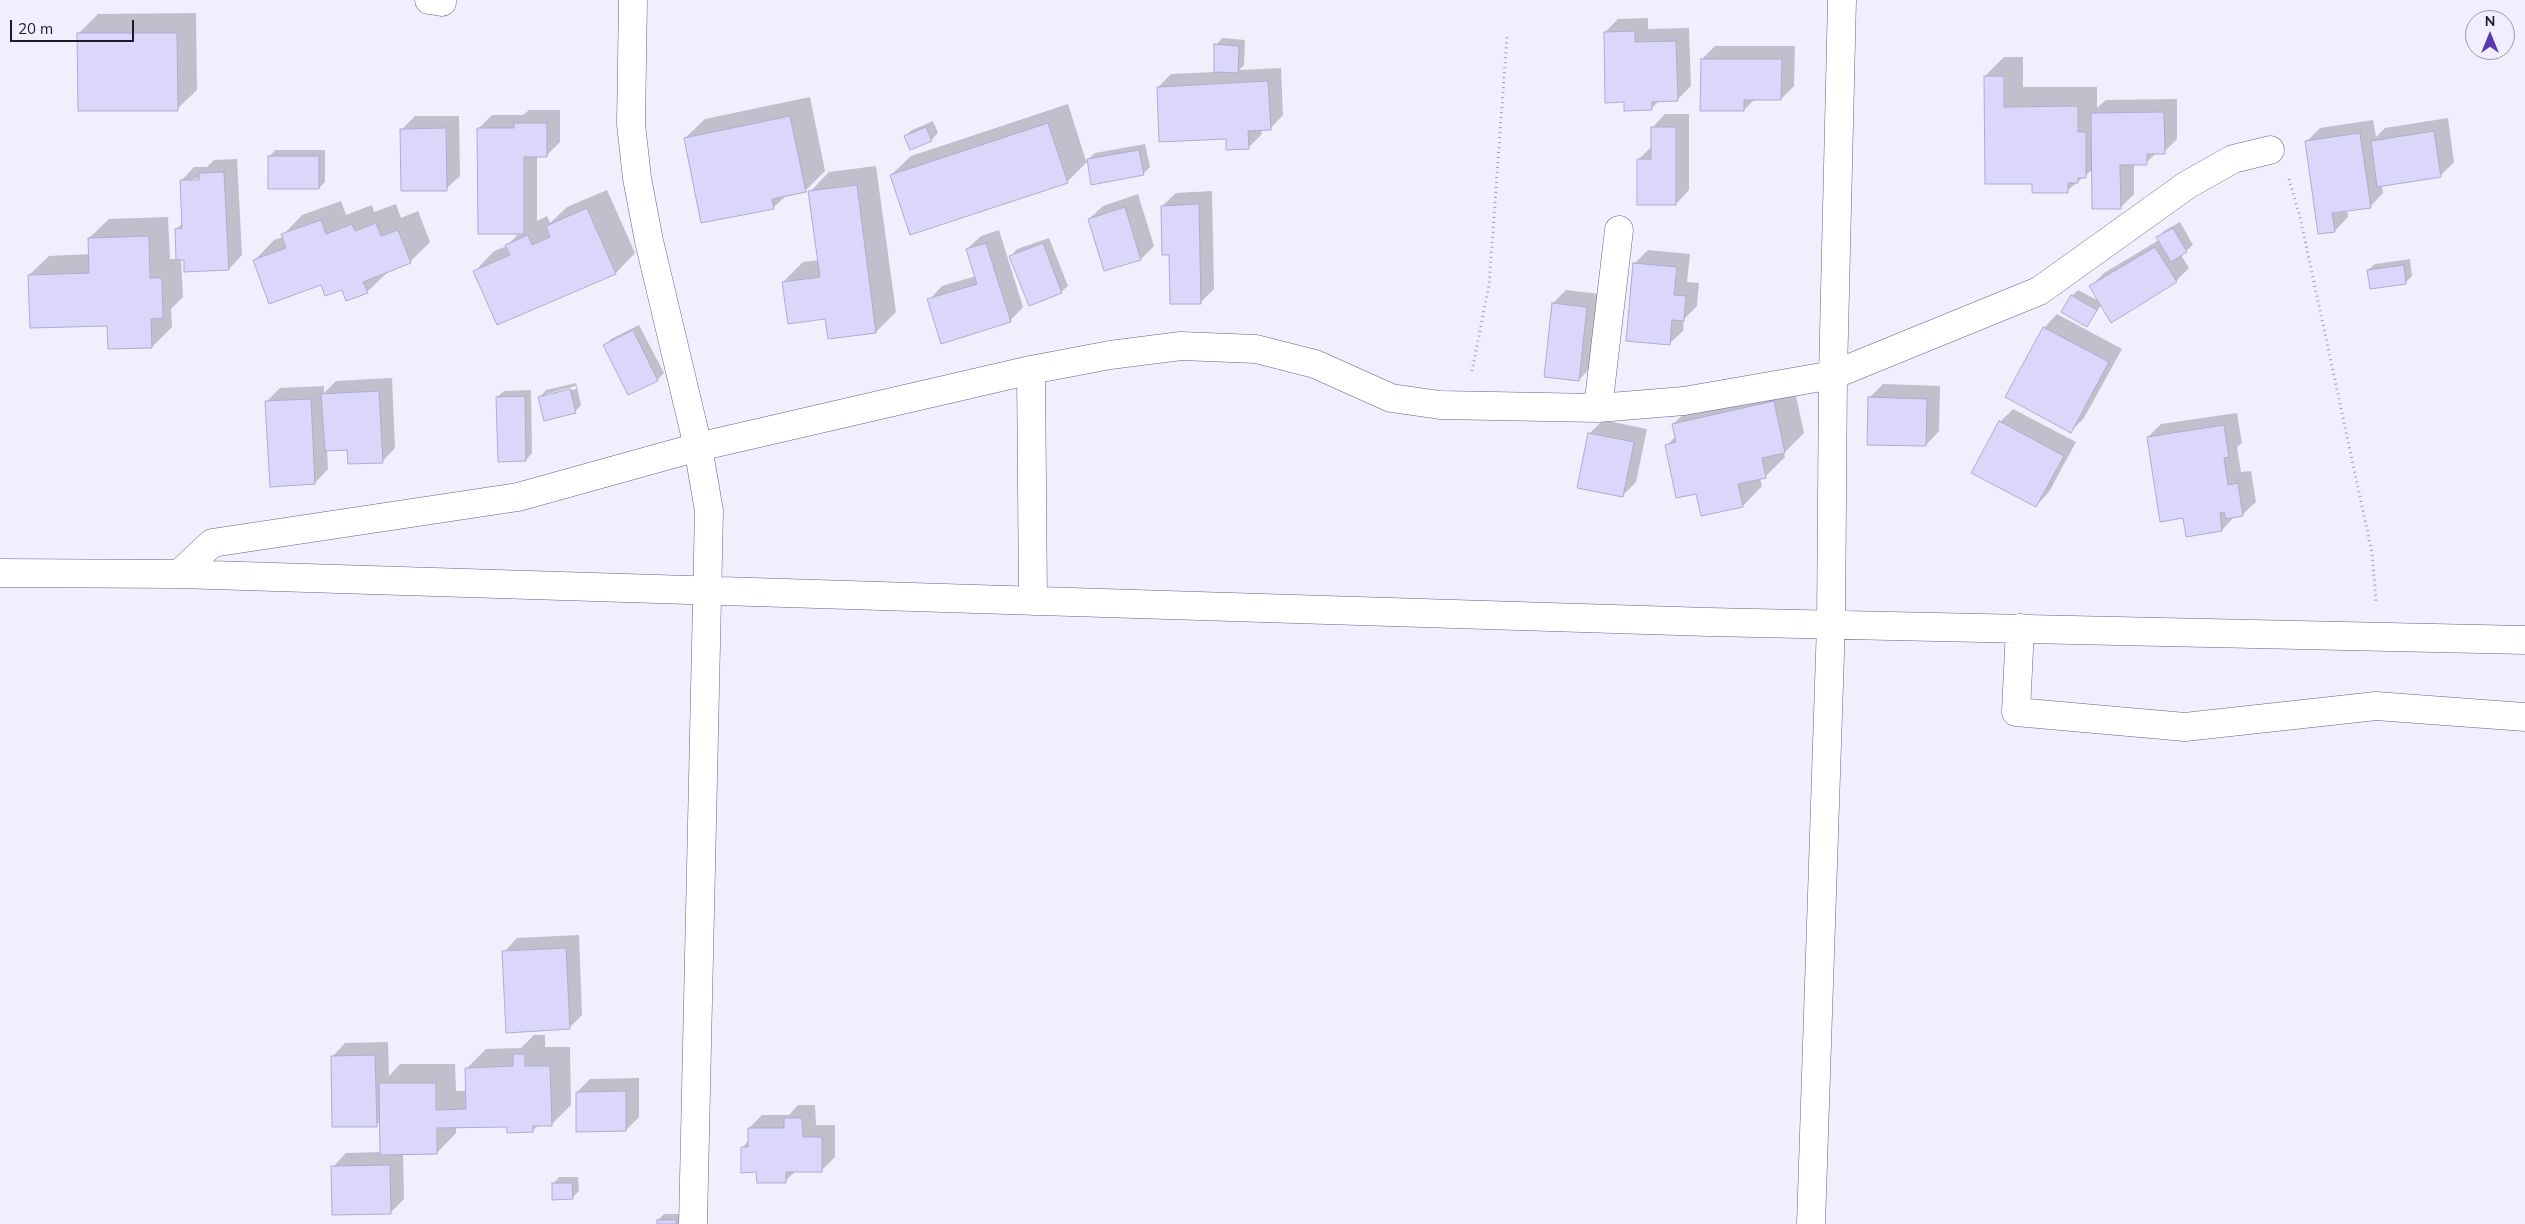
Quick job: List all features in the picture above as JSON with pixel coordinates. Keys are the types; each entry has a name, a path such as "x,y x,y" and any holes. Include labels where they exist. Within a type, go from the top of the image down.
{"street":[{"path":"634,0 630,124 636,178 648,241 698,446 709,511 693,1224"},
{"path":"1811,1224 1831,624 1833,375 1842,0"},
{"path":"179,574 212,543 518,497 698,446 1031,370 1110,355 1181,346 1256,349 1315,364 1391,398 1440,405 1598,408 1684,401 1833,375 2039,291 2188,185 2233,159 2270,150"},
{"path":"1598,408 1619,230"},
{"path":"1031,370 1033,601"},
{"path":"0,573 179,574 1831,624 2525,640"},
{"path":"2020,628 2016,712 2185,727 2376,706 2525,718"}],"path":[{"path":"1465,406 1489,285 1507,37"},
{"path":"2270,150 2282,157 2300,217 2372,552 2379,637"}],"building":[{"path":"1635,31 1635,42 1676,41 1678,101 1652,102 1652,110 1624,111 1624,102 1605,103 1604,32"},
{"path":"77,33 177,33 178,111 78,111"},
{"path":"1214,44 1239,46 1238,73 1214,72"},
{"path":"1701,59 1782,59 1781,100 1744,100 1744,111 1700,111"},
{"path":"1984,76 2004,76 2004,107 2078,106 2078,132 2086,132 2086,178 2078,178 2078,183 2068,183 2068,193 2032,193 2032,184 1985,184"},
{"path":"1268,81 1271,130 1248,131 1249,149 1226,150 1226,139 1159,142 1157,87"},
{"path":"2164,112 2165,154 2147,154 2147,165 2120,165 2121,209 2092,209 2091,113"},
{"path":"790,116 806,192 772,199 774,209 701,223 684,138"},
{"path":"514,123 547,123 547,157 524,157 524,234 478,234 477,128 514,128"},
{"path":"1048,123 1068,183 910,235 890,175"},
{"path":"926,127 932,141 910,150 904,136"},
{"path":"1651,127 1676,127 1676,205 1637,205 1637,159 1651,159"},
{"path":"446,128 447,191 401,191 400,129"},
{"path":"2434,131 2441,177 2377,187 2371,141"},
{"path":"2360,133 2371,208 2332,213 2335,232 2318,234 2305,141"},
{"path":"1139,150 1144,175 1091,185 1087,159"},
{"path":"268,156 319,156 319,189 268,189"},
{"path":"224,172 229,270 184,272 184,260 176,260 175,229 182,228 180,180 199,180 199,173"},
{"path":"857,185 876,333 828,339 825,319 788,324 782,282 820,277 808,191"},
{"path":"1199,204 1201,304 1170,304 1169,255 1162,255 1161,206"},
{"path":"1125,207 1141,260 1104,271 1088,219"},
{"path":"587,208 616,274 497,325 473,271 510,255 505,245 528,235 532,245 550,237 546,226"},
{"path":"321,220 326,234 352,224 355,231 376,223 381,236 398,230 411,263 363,282 368,293 346,301 342,290 325,296 321,285 269,304 253,260 286,248 281,234"},
{"path":"2173,228 2187,252 2171,262 2156,237"},
{"path":"149,236 150,278 162,278 163,318 151,319 152,348 108,349 107,326 30,328 28,275 89,273 88,238"},
{"path":"986,243 1011,322 941,344 927,299 977,284 966,249"},
{"path":"1043,243 1062,293 1029,306 1009,256"},
{"path":"2155,247 2177,282 2111,323 2089,286"},
{"path":"1633,263 1677,267 1674,295 1686,296 1684,321 1672,320 1670,345 1626,341"},
{"path":"2404,265 2406,284 2370,289 2367,270"},
{"path":"2071,295 2097,310 2087,327 2061,312"},
{"path":"1552,303 1587,307 1579,381 1544,377"},
{"path":"2043,327 2109,362 2071,433 2005,397"},
{"path":"633,330 658,381 628,395 603,345"},
{"path":"570,389 576,413 544,421 538,397"},
{"path":"379,391 383,463 348,464 347,450 325,451 321,394"},
{"path":"525,396 526,461 498,462 496,397"},
{"path":"1868,397 1927,399 1926,446 1867,445"},
{"path":"311,399 315,484 270,487 265,401"},
{"path":"1774,401 1785,453 1762,458 1766,478 1738,484 1743,507 1701,516 1696,494 1676,498 1665,445 1676,442 1672,424"},
{"path":"1999,421 2064,456 2036,507 1971,473"},
{"path":"2224,425 2229,457 2224,458 2228,485 2238,483 2243,516 2226,519 2224,512 2220,513 2222,531 2186,537 2183,518 2160,522 2147,437"},
{"path":"1588,433 1634,442 1623,497 1577,488"},
{"path":"566,948 570,1029 506,1033 502,951"},
{"path":"513,1054 525,1054 525,1066 550,1066 552,1126 533,1126 533,1132 507,1133 507,1127 437,1128 437,1154 380,1155 379,1083 436,1083 436,1110 466,1109 465,1068 513,1066"},
{"path":"375,1055 377,1127 332,1127 331,1056"},
{"path":"626,1091 626,1131 576,1132 576,1092"},
{"path":"784,1118 802,1118 803,1137 822,1137 822,1172 786,1172 786,1183 757,1183 756,1172 741,1173 741,1147 748,1147 748,1128 784,1128"},
{"path":"390,1165 391,1214 332,1215 331,1166"},
{"path":"552,1183 572,1183 573,1199 552,1200"},
{"path":"657,1220 676,1220 676,1224 657,1224"}]}
